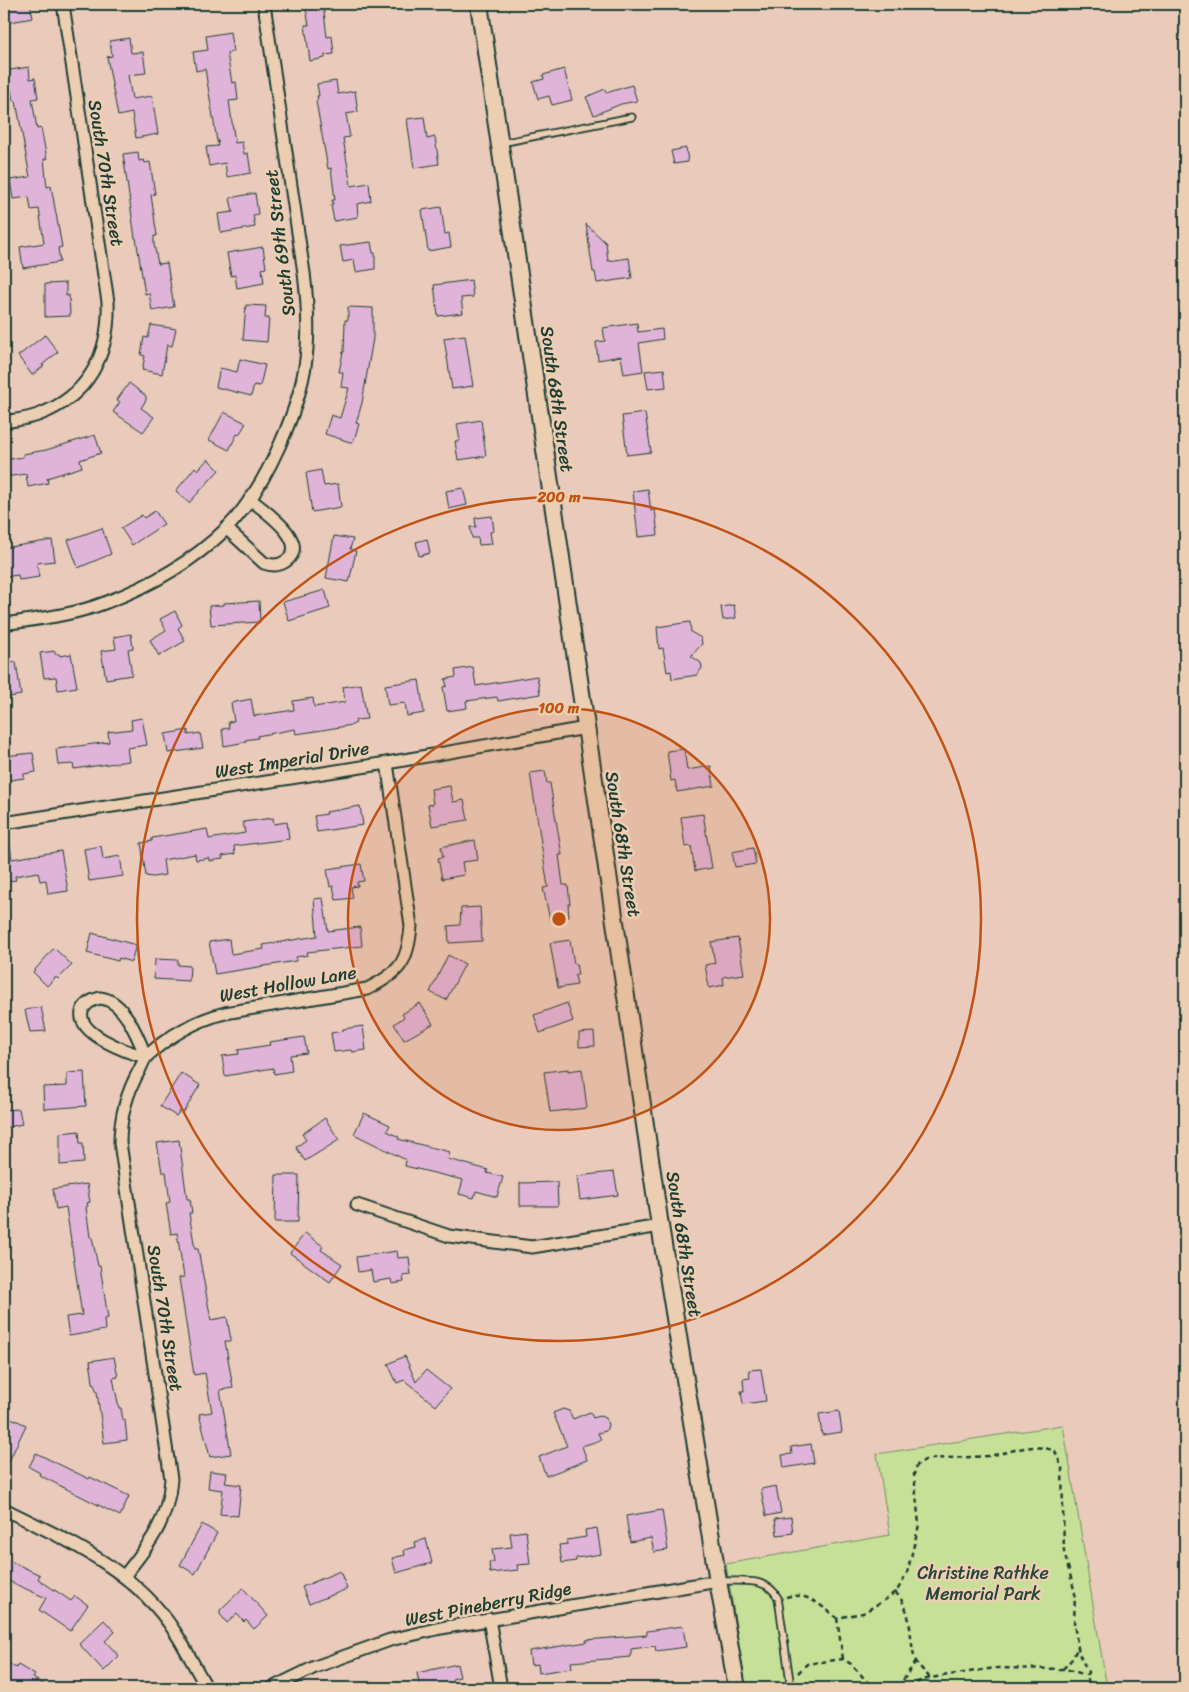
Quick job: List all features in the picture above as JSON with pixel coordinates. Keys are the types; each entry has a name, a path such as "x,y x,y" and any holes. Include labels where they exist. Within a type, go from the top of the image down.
{"street":[{"name":"South 70th Street","path":"4,422 37,415 70,397 92,372 100,358 109,319 63,4"},
{"name":"South 69th Street","path":"4,624 68,613 106,603 138,589 189,559 226,528 250,499 290,424 301,387 307,349 307,305 304,273 264,4"},
{"name":"South 68th Street","path":"479,4 660,1226 718,1581 738,1688"},
{"path":"226,528 264,563 270,566 278,565 290,558 294,551 291,536 250,499"},
{"name":"West Imperial Drive","path":"4,823 387,763 586,728"},
{"name":"West Hollow Lane","path":"146,1057 194,1023 210,1016 367,989 393,974 405,957 410,944 411,926 387,763"},
{"path":"100,998 108,999 114,1004 136,1030 146,1057 129,1053 87,1029 82,1017 82,1011 87,1004 100,998"},
{"name":"South 70th Street","path":"124,1576 155,1534 165,1514 170,1496 171,1479 120,1143 120,1129 125,1104 136,1075 146,1057"},
{"path":"357,1205 449,1236 532,1247 660,1226"},
{"path":"4,1509 85,1550 124,1576 153,1605 174,1631 207,1688"},
{"name":"West Pineberry Ridge","path":"272,1688 315,1667 390,1640 489,1619 718,1581"},
{"path":"489,1619 501,1688"}],"lane":[{"path":"499,143 632,117"},
{"path":"718,1581 762,1582 774,1590 778,1598 791,1688"}],"path":[{"path":"837,1618 862,1613 888,1598 895,1592 907,1573 918,1525 914,1482 917,1465 925,1460 988,1456 1042,1446 1055,1452 1062,1468 1064,1552 1075,1593 1074,1624 1078,1648 1088,1672 1087,1676 1091,1688"},
{"path":"895,1592 903,1600 909,1618 916,1661 930,1678"},
{"path":"778,1598 794,1594 808,1597 837,1618 843,1659"},
{"path":"1063,1669 1072,1659 1078,1648"},
{"path":"790,1681 807,1664 843,1659 851,1664 873,1688"},
{"path":"898,1688 916,1661"},
{"path":"898,1688 930,1678 995,1668 1063,1669 1087,1676"}],"green space":[{"name":"Christine Rathke Memorial Park","path":"1063,1425 1107,1688 746,1688 726,1564 890,1535 877,1454"}],"building":[{"path":"4,4 30,4 33,18 4,23"},
{"path":"305,4 323,4 327,37 332,36 334,54 325,55 325,58 310,61 305,25 309,25"},
{"path":"230,32 233,52 227,53 232,83 236,82 238,100 229,101 235,143 242,142 244,154 248,153 251,173 227,177 225,163 209,166 206,147 218,146 217,142 219,142 217,141 205,69 196,71 193,52 208,50 206,36"},
{"path":"129,38 131,53 143,52 146,73 128,75 132,99 152,96 158,134 136,138 132,113 118,116 107,57 112,56 110,41"},
{"path":"29,67 30,79 35,78 38,98 32,99 37,129 41,128 47,159 44,159 47,187 51,186 62,247 58,248 60,262 23,268 20,247 44,243 39,209 31,210 29,197 13,199 10,180 30,177 16,101 13,101 11,89 4,90 4,71"},
{"path":"564,69 572,100 552,105 549,96 538,99 533,82 544,79 543,75"},
{"path":"336,81 338,94 355,91 358,112 346,114 350,137 343,138 351,186 369,183 371,201 357,204 358,217 334,221 331,205 333,204 332,200 335,200 331,168 328,169 316,101 318,100 317,96 319,96 317,84"},
{"path":"632,85 637,101 621,104 594,115 586,97 605,89 606,93"},
{"path":"424,117 427,139 435,137 439,164 414,168 407,119"},
{"path":"686,148 688,162 674,164 671,151"},
{"path":"138,152 139,161 150,162 155,194 151,195 157,236 154,236 154,244 158,264 167,263 174,307 152,311 149,293 145,294 123,154"},
{"path":"255,193 258,214 253,215 255,227 221,233 218,214 233,212 230,198"},
{"path":"441,207 445,234 449,233 451,247 428,251 422,210"},
{"path":"586,224 606,243 608,261 629,258 632,278 597,283 595,272 593,272"},
{"path":"371,242 373,253 375,253 375,269 356,272 354,260 343,262 340,246"},
{"path":"263,247 266,268 262,269 264,283 237,288 235,275 231,276 227,253"},
{"path":"471,280 473,297 461,298 463,313 438,316 434,285"},
{"path":"66,283 66,296 69,295 70,316 45,317 45,284"},
{"path":"246,305 266,306 265,318 269,318 267,342 243,340"},
{"path":"348,307 373,308 373,338 362,403 356,423 359,424 353,443 325,434 331,415 340,418 349,388 341,387 343,372 339,372 344,352 345,320 348,320"},
{"path":"637,323 638,332 662,329 663,339 639,343 643,371 624,374 621,356 598,360 596,342 605,341 603,328"},
{"path":"151,325 176,329 172,346 167,345 162,374 142,370 145,356 141,355 144,337 148,338"},
{"path":"45,335 58,352 32,375 18,356"},
{"path":"465,335 473,386 452,389 444,338"},
{"path":"240,359 265,365 260,386 254,385 251,396 216,387 220,368 237,372"},
{"path":"664,369 666,387 648,389 645,371"},
{"path":"129,383 146,396 146,400 141,408 154,417 143,432 113,412 120,402 117,400"},
{"path":"224,412 246,423 239,435 237,434 229,450 209,440"},
{"path":"645,413 651,452 627,455 622,416"},
{"path":"481,420 486,456 458,460 455,441 460,441 457,424"},
{"path":"95,435 101,453 80,460 82,467 47,478 48,483 28,487 26,474 5,477 4,460 23,457 23,454 46,450"},
{"path":"208,459 219,470 189,503 176,491 195,467 198,470"},
{"path":"321,470 324,486 338,484 341,507 312,512 306,473"},
{"path":"463,488 467,505 449,509 446,491"},
{"path":"648,489 651,511 655,510 658,535 638,537 633,491"},
{"path":"155,511 164,524 132,545 121,528 142,515 144,518"},
{"path":"492,516 494,531 490,532 492,544 479,545 478,538 472,538 470,527 476,527 475,518"},
{"path":"102,528 111,554 78,568 68,540"},
{"path":"334,536 353,539 350,549 356,551 349,582 326,578"},
{"path":"427,539 430,553 419,556 416,542"},
{"path":"52,540 55,561 37,563 39,577 19,580 18,575 4,577 4,548"},
{"path":"325,590 330,608 289,621 283,602"},
{"path":"259,601 260,622 211,625 209,606"},
{"path":"734,605 736,618 723,620 721,607"},
{"path":"175,611 182,625 178,628 185,641 159,656 150,640 166,630 160,619"},
{"path":"690,622 691,632 701,638 702,644 691,656 701,663 702,668 697,675 672,679 671,671 667,672 663,648 659,649 657,627"},
{"path":"131,634 133,648 128,649 132,675 106,679 101,651 116,649 114,637"},
{"path":"55,651 55,654 60,656 71,654 77,687 58,690 56,677 44,678 40,653"},
{"path":"16,662 21,695 4,698 4,664"},
{"path":"473,667 476,686 537,676 540,694 498,701 497,697 466,701 467,708 447,711 443,687 447,686 445,679 456,677 455,670"},
{"path":"419,680 424,713 407,716 405,703 388,705 385,685"},
{"path":"361,684 367,719 355,720 356,723 352,725 316,731 296,734 295,729 257,736 258,738 245,740 246,742 224,746 222,729 229,728 228,722 234,721 231,703 251,699 254,716 294,710 293,701 313,698 314,707 345,702 343,687"},
{"path":"142,718 147,745 127,748 129,761 74,769 73,764 58,765 56,749 109,742 108,732 132,729 131,720"},
{"path":"188,730 188,735 200,733 203,748 168,753 165,734"},
{"path":"684,749 687,770 711,766 714,786 677,792 675,780 671,781 667,751"},
{"path":"33,753 36,772 24,774 24,778 4,781 4,756"},
{"path":"545,771 547,783 550,783 562,855 559,855 563,885 568,885 570,904 568,904 569,917 550,920 543,888 548,887 530,773"},
{"path":"450,786 453,802 464,800 468,820 432,826 428,805 433,804 431,789"},
{"path":"360,806 363,825 317,832 314,816"},
{"path":"703,814 712,868 695,871 691,846 685,847 681,817"},
{"path":"273,818 274,824 287,822 289,839 234,846 235,854 222,856 223,859 209,861 209,858 196,860 195,854 163,860 165,875 146,876 141,843 152,841 152,838 207,829 209,839 245,833 243,822"},
{"path":"475,840 478,860 462,862 464,875 442,879 438,858 443,857 441,847"},
{"path":"4,846 10,846 12,859 61,851 68,891 48,894 46,880 40,881 38,872 15,876 16,880 4,882"},
{"path":"101,846 103,859 120,856 123,876 89,881 84,849"},
{"path":"753,848 756,864 735,867 732,852"},
{"path":"361,864 364,881 357,882 358,886 351,887 353,898 336,900 333,886 330,887 327,869"},
{"path":"323,898 328,931 360,927 362,946 307,952 308,955 296,957 296,961 215,974 209,942 229,939 231,954 264,949 263,945 317,936 314,899"},
{"path":"480,907 482,941 449,943 448,926 460,925 461,908"},
{"path":"92,933 136,945 131,962 119,958 118,961 87,953"},
{"path":"738,938 744,974 723,977 724,985 709,988 705,965 715,963 711,942"},
{"path":"570,940 578,975 575,975 577,985 558,988 550,943"},
{"path":"54,948 72,965 58,979 56,977 47,986 33,972"},
{"path":"448,955 465,964 446,1000 430,992"},
{"path":"155,959 178,960 178,965 190,966 189,981 154,979"},
{"path":"420,1003 433,1024 404,1040 394,1024 404,1017 402,1014"},
{"path":"567,1003 573,1021 540,1033 534,1015"},
{"path":"41,1007 46,1031 30,1032 25,1010"},
{"path":"363,1026 366,1050 334,1052 331,1033"},
{"path":"594,1032 595,1046 579,1047 579,1033"},
{"path":"304,1037 307,1053 290,1055 292,1071 274,1074 273,1068 225,1076 222,1056 239,1054 238,1050 270,1045 269,1042"},
{"path":"568,1069 568,1071 582,1069 587,1108 550,1112 544,1072"},
{"path":"84,1072 86,1106 44,1109 43,1087 67,1086 67,1073"},
{"path":"181,1073 200,1085 183,1113 180,1111 176,1116 160,1106"},
{"path":"19,1109 22,1124 4,1128 4,1110"},
{"path":"364,1113 390,1125 387,1131 399,1137 398,1139 450,1152 448,1159 488,1170 487,1173 503,1177 497,1197 476,1191 474,1198 459,1194 463,1180 405,1166 406,1160 354,1134"},
{"path":"325,1118 339,1140 305,1161 296,1147 306,1140 302,1134"},
{"path":"79,1131 80,1143 83,1143 84,1163 60,1165 60,1133"},
{"path":"179,1140 187,1199 190,1199 192,1213 189,1213 195,1249 198,1249 211,1320 227,1317 231,1341 225,1341 233,1388 220,1390 231,1454 210,1457 199,1414 212,1412 205,1373 194,1375 179,1278 184,1277 177,1233 171,1234 166,1203 170,1202 166,1172 162,1172 157,1143"},
{"path":"614,1172 618,1195 580,1200 577,1176"},
{"path":"276,1175 299,1175 298,1222 275,1222"},
{"path":"557,1182 558,1206 520,1206 520,1183"},
{"path":"87,1184 90,1202 87,1203 88,1206 86,1207 90,1237 92,1237 98,1266 100,1266 108,1318 104,1319 105,1330 69,1336 66,1317 82,1315 66,1207 56,1209 53,1189"},
{"path":"305,1233 323,1246 321,1250 342,1264 330,1282 290,1253"},
{"path":"397,1251 398,1258 409,1257 411,1275 403,1276 404,1282 392,1284 391,1279 373,1282 371,1270 358,1272 356,1257"},
{"path":"405,1356 416,1382 426,1370 450,1389 436,1406 404,1380 397,1383 388,1364"},
{"path":"114,1357 118,1377 113,1378 119,1408 121,1408 123,1420 125,1420 127,1440 104,1443 97,1392 93,1382 90,1361"},
{"path":"761,1369 766,1401 743,1404 741,1391 744,1391 743,1379 750,1378 749,1370"},
{"path":"563,1409 569,1411 573,1419 590,1412 593,1418 599,1416 606,1418 608,1425 606,1431 598,1433 601,1440 582,1446 587,1460 546,1476 539,1457 567,1446 553,1413"},
{"path":"839,1411 842,1432 822,1435 819,1414"},
{"path":"9,1417 26,1425 4,1472 4,1429"},
{"path":"811,1444 814,1463 784,1468 782,1455 792,1454 791,1447"},
{"path":"36,1453 129,1496 120,1516 39,1475 40,1473 29,1467"},
{"path":"210,1471 227,1473 225,1483 241,1485 238,1516 220,1514 223,1490 208,1488"},
{"path":"776,1486 781,1513 766,1516 761,1489"},
{"path":"662,1510 668,1550 654,1552 651,1538 630,1542 626,1516"},
{"path":"791,1517 793,1533 777,1535 775,1519"},
{"path":"202,1524 217,1533 195,1574 180,1565"},
{"path":"597,1528 601,1554 576,1558 576,1561 562,1563 559,1545 568,1544 567,1540 586,1537 585,1530"},
{"path":"526,1531 530,1564 517,1565 518,1570 490,1573 489,1562 494,1562 492,1549 512,1547 510,1533"},
{"path":"426,1539 432,1563 396,1573 392,1558 405,1555 404,1550 416,1547 415,1542"},
{"path":"4,1558 40,1575 38,1579 71,1601 75,1596 88,1605 70,1631 39,1610 46,1598 4,1579"},
{"path":"340,1571 347,1589 309,1604 302,1587"},
{"path":"243,1588 268,1616 254,1629 237,1614 227,1623 220,1614 220,1610"},
{"path":"104,1620 115,1632 105,1641 119,1656 104,1671 79,1644"},
{"path":"683,1626 686,1647 656,1651 655,1646 631,1649 631,1657 571,1662 572,1668 539,1673 538,1664 531,1665 529,1651 587,1642 586,1640 647,1635 647,1631"},
{"path":"8,1663 16,1668 18,1665 35,1675 33,1678 50,1688 4,1688 4,1670"},
{"path":"457,1664 460,1677 452,1679 454,1685 420,1688 417,1673"}]}
